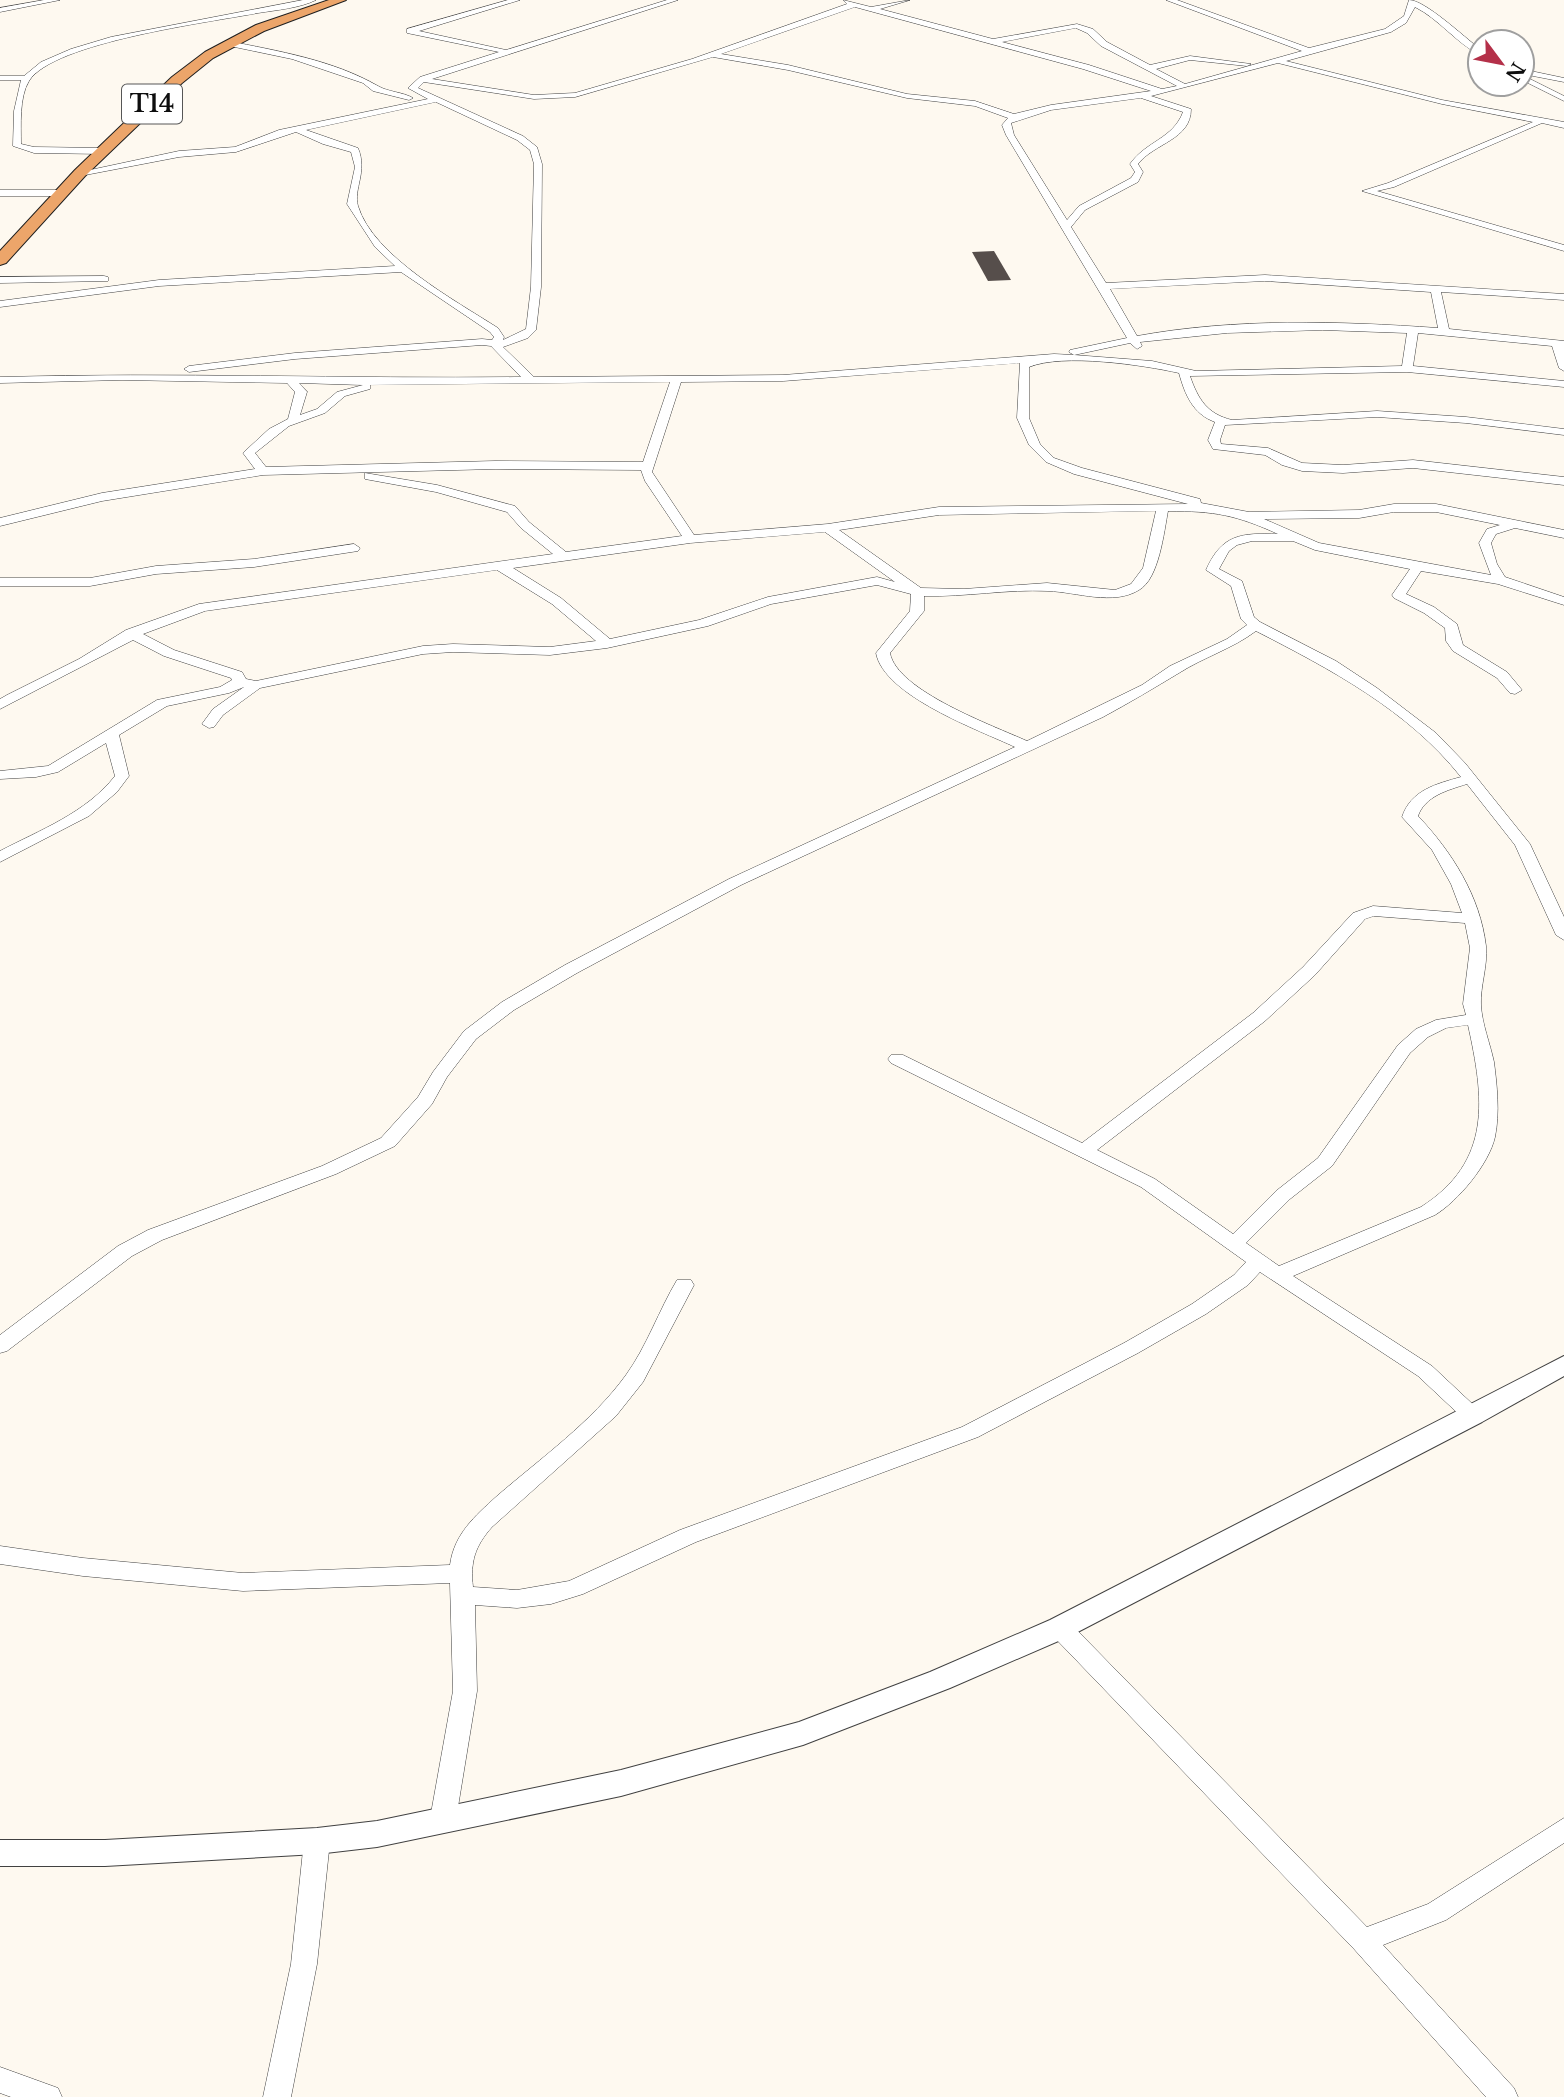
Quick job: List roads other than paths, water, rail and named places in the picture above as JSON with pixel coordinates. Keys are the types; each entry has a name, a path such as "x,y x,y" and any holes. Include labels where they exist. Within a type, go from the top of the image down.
{"highway":[{"name":"T14","path":"0,260 60,193 177,80 228,43 282,19 340,0"}],"street":[{"path":"0,10 57,0"},
{"path":"105,151 34,150 17,146 21,90 26,78 39,65 95,45 312,0"},
{"path":"506,52 410,31 516,0"},
{"path":"412,98 412,88 423,79 674,0"},
{"path":"839,0 1096,70 1160,91"},
{"path":"870,8 906,0"},
{"path":"1170,0 1310,51"},
{"path":"1181,4 1198,0"},
{"path":"709,56 754,61 910,97 979,103 1013,117 1141,95 1276,63 1389,30 1403,22 1413,1 1438,17 1451,32 1466,43"},
{"path":"423,79 501,93 560,97 610,87 709,56 855,4"},
{"path":"991,41 1077,26 1090,31 1104,44 1183,86"},
{"path":"122,377 295,356 470,342 496,344 524,337 531,330 536,287 538,164 534,149 510,133 438,99 412,98 376,89 366,82 294,57 228,43"},
{"path":"1149,68 1190,58 1225,64 1276,63 1421,97 1564,125"},
{"path":"1536,74 1564,80"},
{"path":"0,78 26,78"},
{"path":"1536,84 1564,99"},
{"path":"1066,226 1082,208 1135,180 1139,172 1133,164 1140,154 1178,134 1185,125 1188,111 1141,95"},
{"path":"80,173 164,156 236,149 275,134 412,98 438,99"},
{"path":"1013,117 1006,125 1010,135 1103,286 1132,339 1152,364"},
{"path":"1539,122 1489,141 1391,185 1367,191 1564,248"},
{"path":"297,130 334,145 355,150 359,167 352,204 374,241 401,270 494,330 499,337 497,350 531,381"},
{"path":"0,193 60,193"},
{"path":"0,304 203,279 401,270"},
{"path":"0,280 111,278 121,287"},
{"path":"1103,286 1265,278 1564,298"},
{"path":"1435,288 1444,332"},
{"path":"1564,368 1560,344 1444,332 1258,328 1177,333 1132,339 1031,360 1024,365 1023,418 1035,444 1050,460 1078,471 1246,515 1359,514 1394,508 1436,508 1564,534"},
{"path":"1407,369 1413,331"},
{"path":"0,380 122,377 379,381 676,380 868,374 1054,357 1152,364 1184,373 1407,369 1563,382"},
{"path":"1184,373 1196,404 1205,414 1221,421 1255,423 1377,414 1466,420 1564,432"},
{"path":"290,380 302,393 293,420"},
{"path":"676,380 646,472 652,484 680,519 690,539"},
{"path":"263,471 250,456 250,451 273,431 293,420 321,411 341,394 379,381"},
{"path":"1221,421 1214,440 1217,447 1268,452 1293,465 1343,469 1413,464 1564,481"},
{"path":"0,522 102,497 263,471 495,465 646,466"},
{"path":"308,469 406,481 511,509 525,525 563,556"},
{"path":"0,705 95,656 131,634 175,614 204,607 690,539 828,528 939,511 1209,507"},
{"path":"0,775 53,769 162,703 224,690 240,682 256,685 423,650 453,648 550,651 607,644 661,634 768,601 882,581 918,592 964,593 1047,587 1109,594 1128,591 1136,587 1149,568 1163,508"},
{"path":"1246,515 1295,538 1334,551 1500,580 1564,601"},
{"path":"1500,580 1491,564 1485,543 1491,532 1514,524"},
{"path":"828,528 918,592"},
{"path":"1295,538 1233,541 1226,545 1212,570 1237,584 1248,619 1255,625 1331,664 1431,736 1522,844 1564,935"},
{"path":"0,583 90,582 156,570 254,563 354,548"},
{"path":"500,566 532,583 572,611 607,644"},
{"path":"1418,567 1399,595 1429,610 1452,627 1453,641 1458,648 1502,675 1515,690"},
{"path":"0,594 18,583"},
{"path":"918,592 917,611 883,653 884,662 891,672 908,686 1027,747"},
{"path":"0,1346 125,1251 155,1234 329,1170 388,1142 426,1100 461,1045 508,1006 736,882 1027,747 1147,688 1175,669 1231,642 1255,625"},
{"path":"131,634 169,653 237,675 240,682"},
{"path":"209,724 218,712 256,685"},
{"path":"0,857 96,804 114,790 122,776 111,734"},
{"path":"1278,1275 1338,1247 1428,1211 1445,1200 1469,1170 1486,1139 1489,1113 1482,1044 1473,1018 1472,1004 1478,948 1472,919 1459,884 1439,848 1410,817 1411,809 1427,794 1469,779"},
{"path":"1084,1151 1259,1017 1309,971 1359,916 1373,911 1472,919"},
{"path":"1234,1244 1283,1195 1325,1162 1404,1049 1422,1033 1473,1018"},
{"path":"897,1059 1149,1183 1258,1262 1425,1371 1473,1416"},
{"path":"0,1555 83,1567 243,1582 407,1577 461,1584 517,1599 551,1595 575,1588 714,1526 970,1432 1199,1309 1241,1280 1258,1262"},
{"path":"443,1819 465,1691 461,1584 463,1552 470,1537 484,1521 609,1411 636,1377 684,1285"},
{"path":"0,1853 105,1853 317,1841 377,1834 621,1783 803,1732 940,1680 1060,1628 1473,1416 1564,1364"},
{"path":"1060,1628 1363,1941 1502,2097"},
{"path":"1363,1941 1437,1912 1564,1829"},
{"path":"277,2097 304,1964 317,1841"},
{"path":"0,2080 48,2097"}]}
